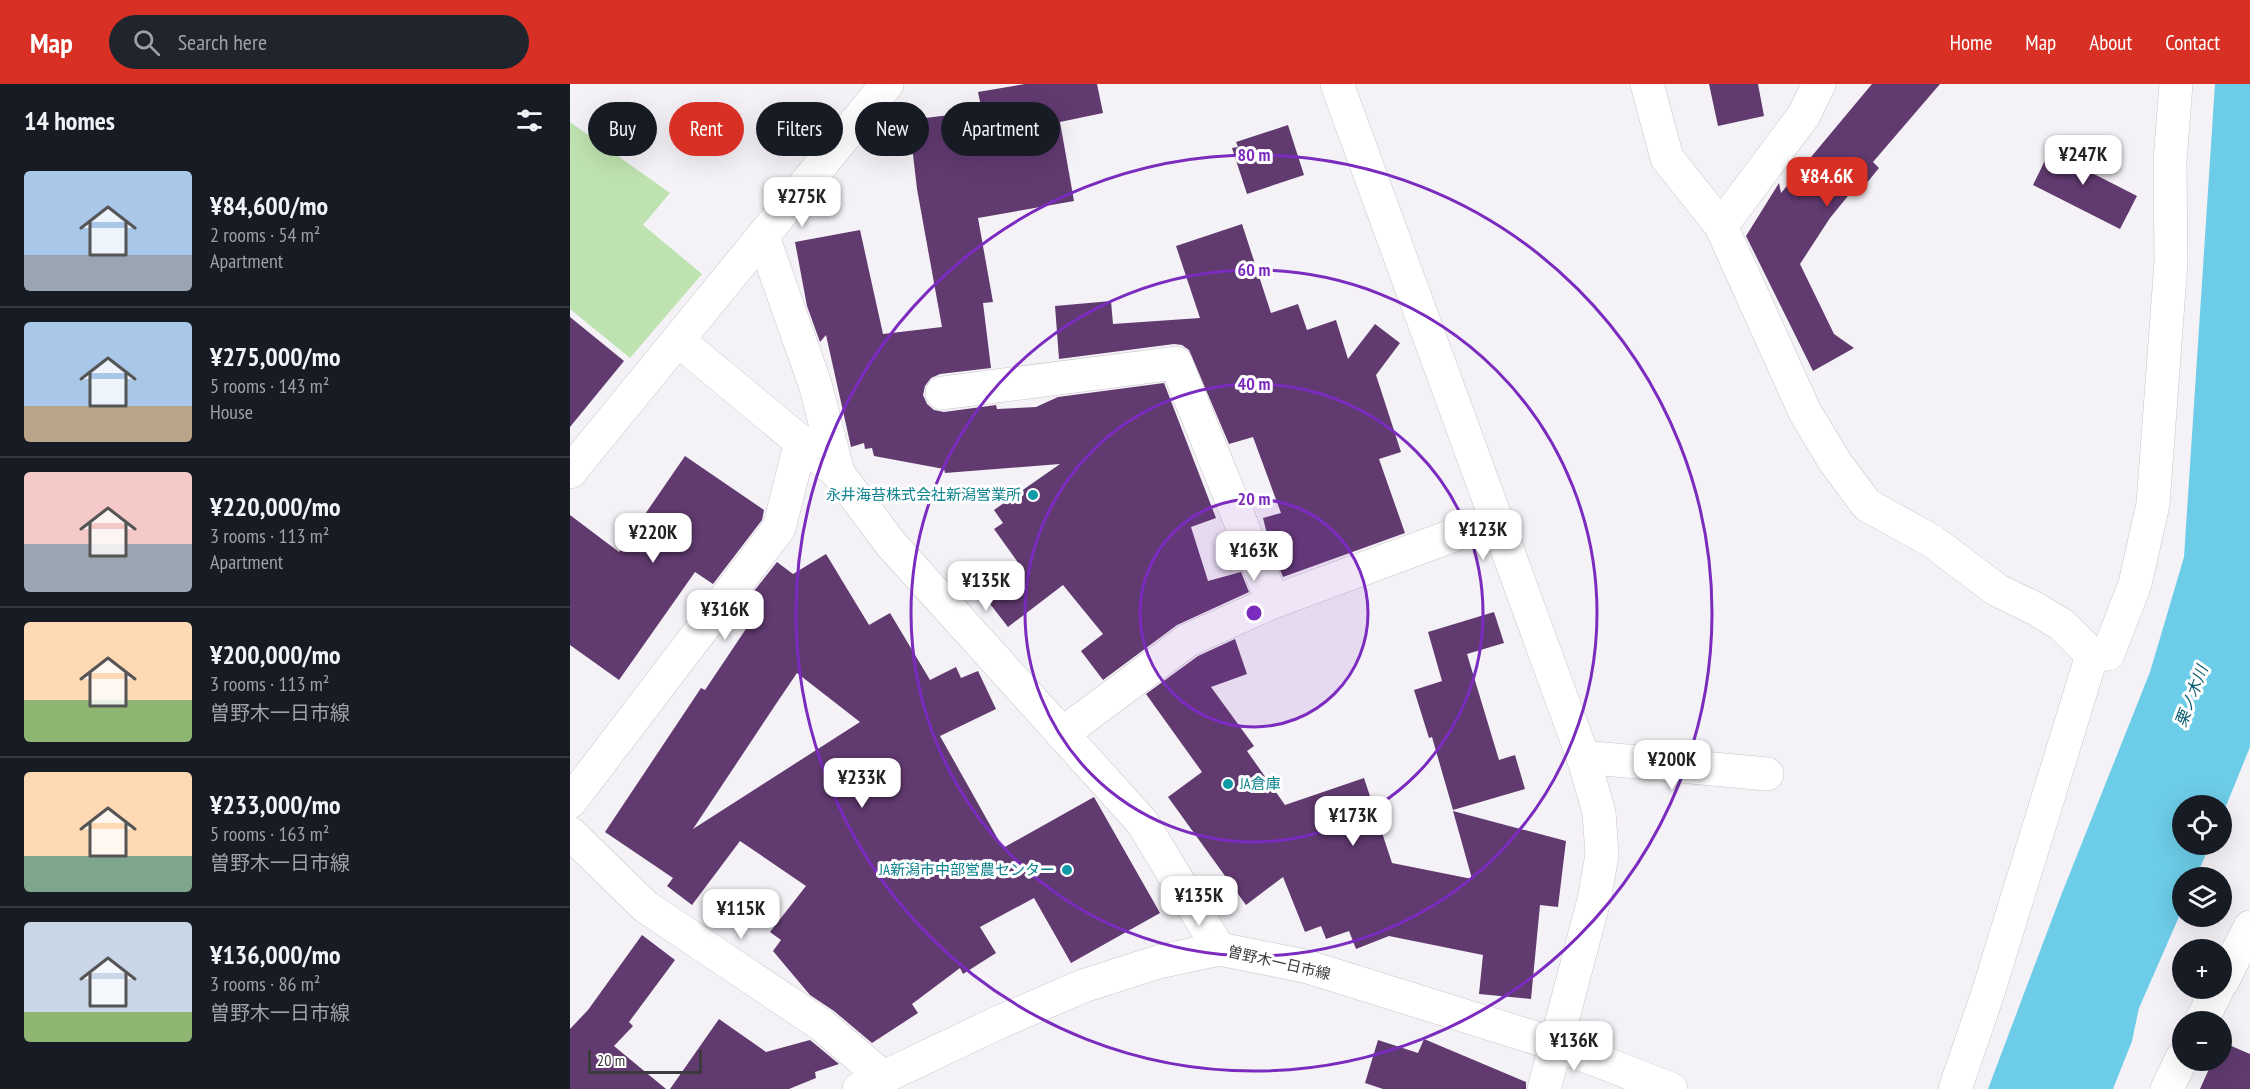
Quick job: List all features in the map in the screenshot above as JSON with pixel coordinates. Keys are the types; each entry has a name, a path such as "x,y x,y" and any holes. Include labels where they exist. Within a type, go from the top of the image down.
{"street":[{"path":"570,472 887,84"},
{"path":"1337,84 1583,757 1599,812 1602,855 1594,900 1544,1089"},
{"path":"1647,84 1667,158 1721,226 1805,412 1835,462 1867,505 1932,541 1997,590 2062,625 2092,656"},
{"path":"1721,226 1804,115 1819,84"},
{"path":"2092,656 2108,654 2135,584 2153,504 2171,262 2170,161 2175,84"},
{"path":"763,237 815,384 838,473"},
{"path":"678,340 838,473 890,543 1142,822 1219,949"},
{"path":"942,393 1176,363 1273,602"},
{"path":"570,802 779,528 801,441"},
{"path":"1062,734 1188,640 1273,602 1495,520"},
{"path":"1955,1089 1987,996 2092,656"},
{"path":"1583,757 1767,774"},
{"path":"570,833 646,906 822,1025 866,1086"},
{"path":"2232,962 2250,927"},
{"name":"曽野木一日市線","path":"866,1086 994,1024 1083,986 1158,962 1219,949 1305,966 1555,1044 1671,1089"},
{"path":"2167,1089 2176,1071"}],"green space":[{"path":"570,122 588,135 588,156 618,156 670,193 643,225 702,274 630,358 570,309"}],"water":[{"name":"栗ノ木川","path":"2215,84 2250,84 2250,747 2231,795 2172,795 2172,855 2206,855 2200,867 2172,867 2172,927 2175,927 2139,1008 2132,1041 2113,1089 1988,1089 2060,898 2150,672 2184,557"}],"building":[{"path":"1025,84 1097,84 1103,113 1060,122 1060,102 980,102 978,92"},
{"path":"1709,84 1758,84 1764,116 1718,126"},
{"path":"1872,84 1940,84 1873,162 1879,168 1857,195 1852,191 1830,218 1800,264 1834,334 1854,348 1813,371 1746,236 1779,183 1781,193"},
{"path":"941,116 941,156 1060,156 1060,122 1074,201 978,218 993,302 983,303 991,368 940,374 931,378 925,386 923,395 927,404 934,410 944,412 996,405 997,409 1036,407 1058,397 1164,383 1216,518 1191,527 1208,581 1241,572 1249,592 1177,625 1103,680 1081,651 1103,634 1063,585 1008,627 987,600 1024,571 994,529 1003,523 994,510 1060,464 945,473 944,469 874,456 872,448 865,449 864,443 851,447 826,335 820,342 807,306 795,242 860,230 883,334 942,327 913,156 929,156 929,118"},
{"path":"1288,125 1304,175 1247,194 1232,148 1238,147 1236,142"},
{"path":"2054,142 2098,164 2094,174 2137,196 2120,229 2033,185"},
{"path":"1242,224 1271,313 1298,304 1307,330 1336,320 1348,359 1375,324 1400,343 1376,375 1401,452 1379,459 1405,533 1283,577 1269,542 1263,518 1281,513 1253,437 1229,444 1189,350 1182,345 1174,344 1059,359 1055,306 1111,301 1113,324 1200,318 1176,246"},
{"path":"570,317 624,361 570,427"},
{"path":"685,456 764,510 762,520 713,584 695,572 619,680 570,645 570,515 619,552"},
{"path":"826,554 869,625 890,613 930,680 956,667 961,678 978,671 996,709 940,736 1003,848 1094,797 1160,913 1071,963 1034,898 980,927 996,953 963,974 960,968 912,1004 918,1013 872,1043 834,1011 810,995 773,951 781,940 770,932 806,886 740,841 692,905 667,886 673,878 605,832 701,688 705,690 756,614 743,605 777,562 793,574","holes":["797,673 860,722 693,829"]},
{"path":"1494,612 1504,643 1467,654 1499,760 1515,755 1525,789 1453,810 1432,737 1429,738 1414,690 1442,681 1428,632"},
{"path":"1235,639 1247,674 1211,687 1254,746 1247,751 1285,805 1364,778 1392,863 1472,879 1453,811 1566,841 1558,907 1540,905 1531,999 1479,994 1483,955 1389,936 1356,949 1349,931 1326,939 1321,926 1305,932 1283,877 1246,905 1168,797 1202,772 1146,694 1198,656"},
{"path":"642,935 675,960 629,1022 633,1026 614,1046 666,1089 570,1089 570,1029 588,1010"},
{"path":"719,1019 766,1052 810,1040 839,1064 815,1072 816,1078 789,1089 670,1089"},
{"path":"1424,1039 1526,1082 1526,1089 1383,1089 1365,1083 1378,1040 1418,1053"},
{"path":"2232,1046 2250,1054 2250,1089 2200,1089 2208,1071 2232,1071"}],"place":[{"name":"永井海苔株式会社新潟営業所","path":"1033,495"},
{"name":"JA倉庫","path":"1228,784"},
{"name":"JA新潟市中部営農センター","path":"1067,870"}]}
